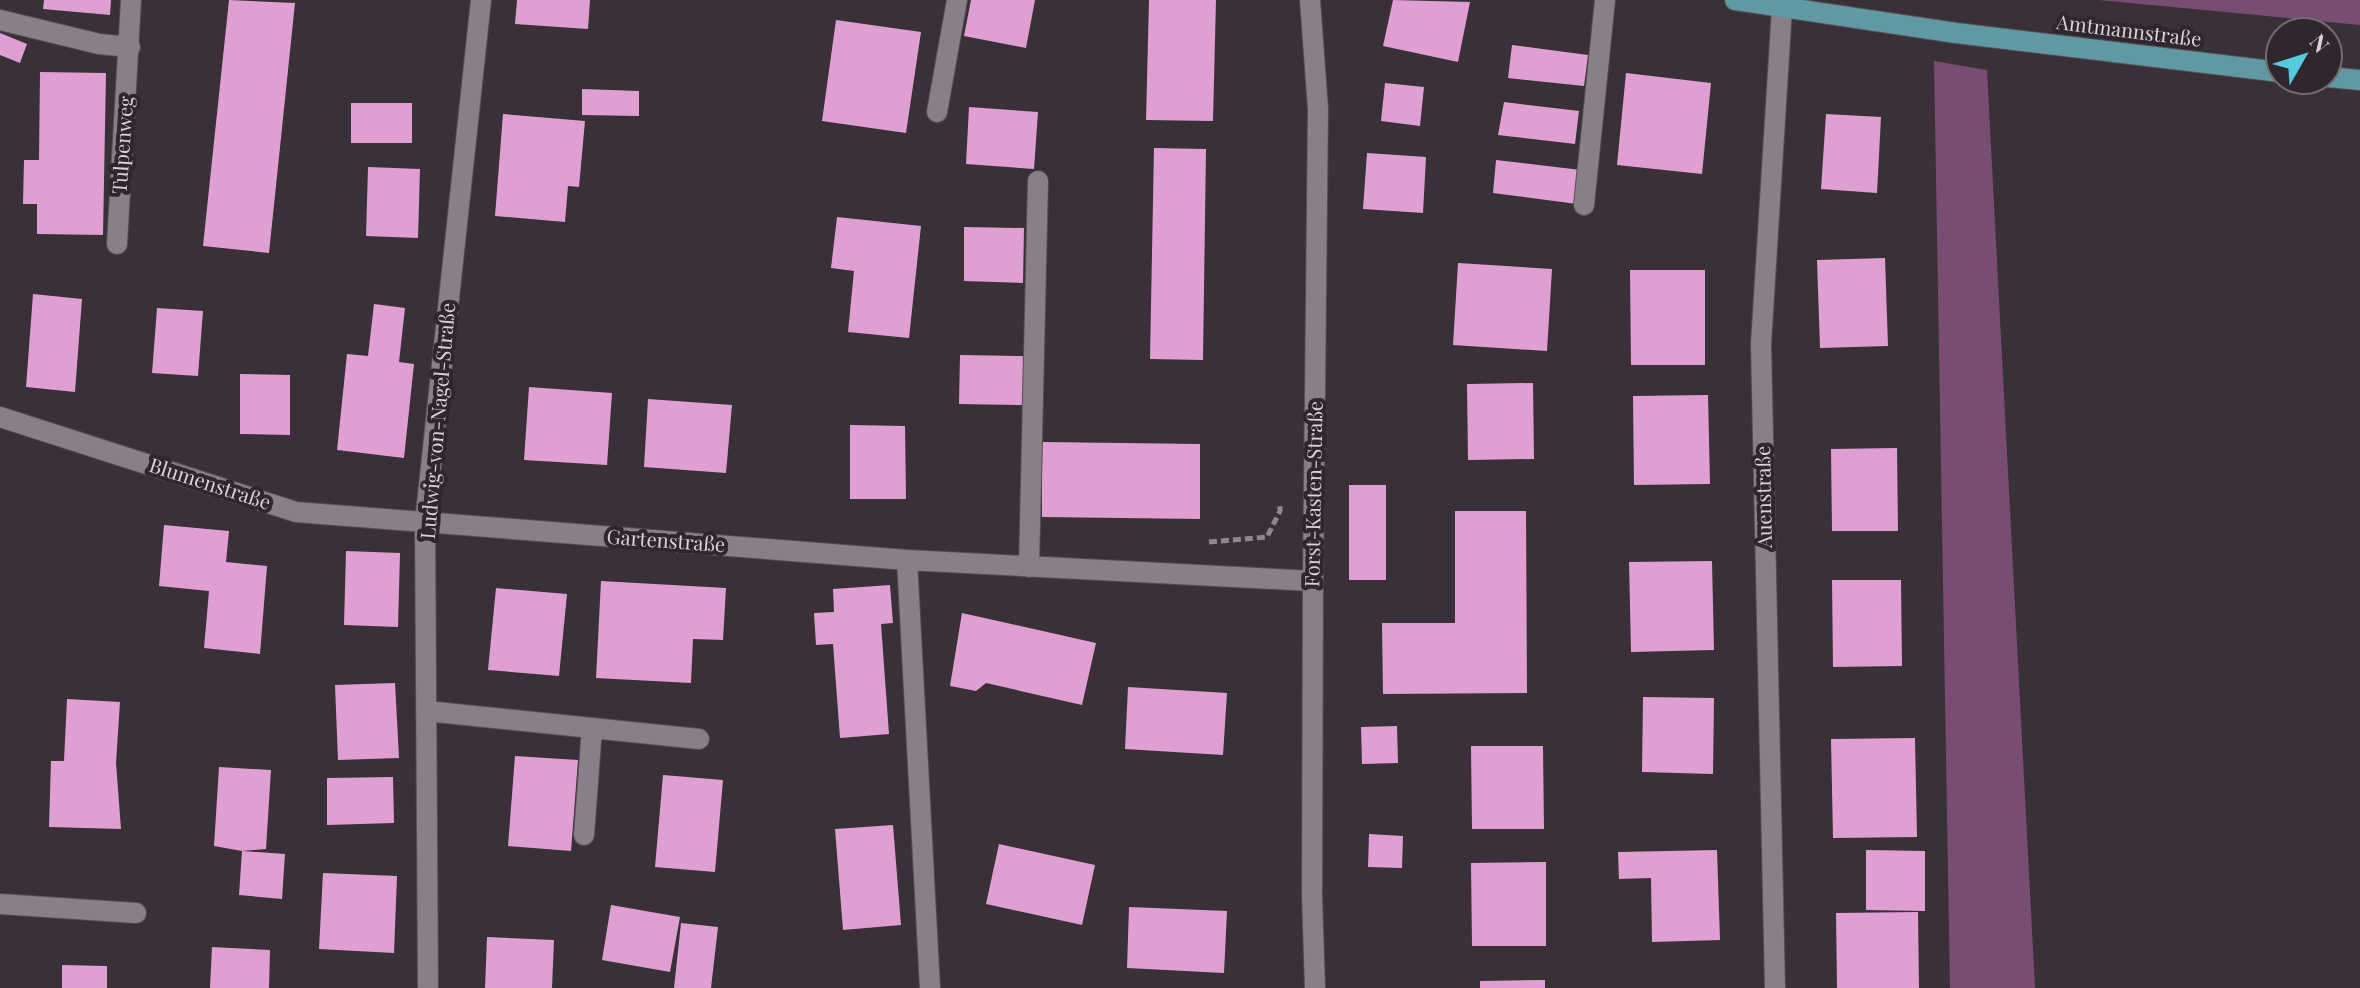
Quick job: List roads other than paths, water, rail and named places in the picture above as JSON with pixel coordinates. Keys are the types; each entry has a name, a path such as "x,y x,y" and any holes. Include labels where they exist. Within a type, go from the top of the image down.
{"main road":[{"name":"Amtmannstraße","path":"1735,0 2011,40 2264,70"}],"street":[{"name":"Tulpenweg","path":"117,244 131,0"},
{"name":"Ludwig-von-Nagel-Straße","path":"428,988 425,523 481,0"},
{"path":"937,112 957,0"},
{"name":"Forst-Kasten-Straße","path":"1310,0 1318,109 1313,581 1312,895 1315,988"},
{"path":"1584,205 1605,0"},
{"name":"Auenstraße","path":"1775,988 1761,344 1782,8"},
{"path":"0,20 99,44 130,47"},
{"path":"1029,567 1038,181"},
{"name":"Blumenstraße","path":"0,417 296,512 425,523"},
{"name":"Gartenstraße","path":"425,523 907,560 1313,581"},
{"path":"907,560 930,988"},
{"path":"426,711 699,739"},
{"path":"584,835 592,728"},
{"path":"0,904 136,913"}]}
